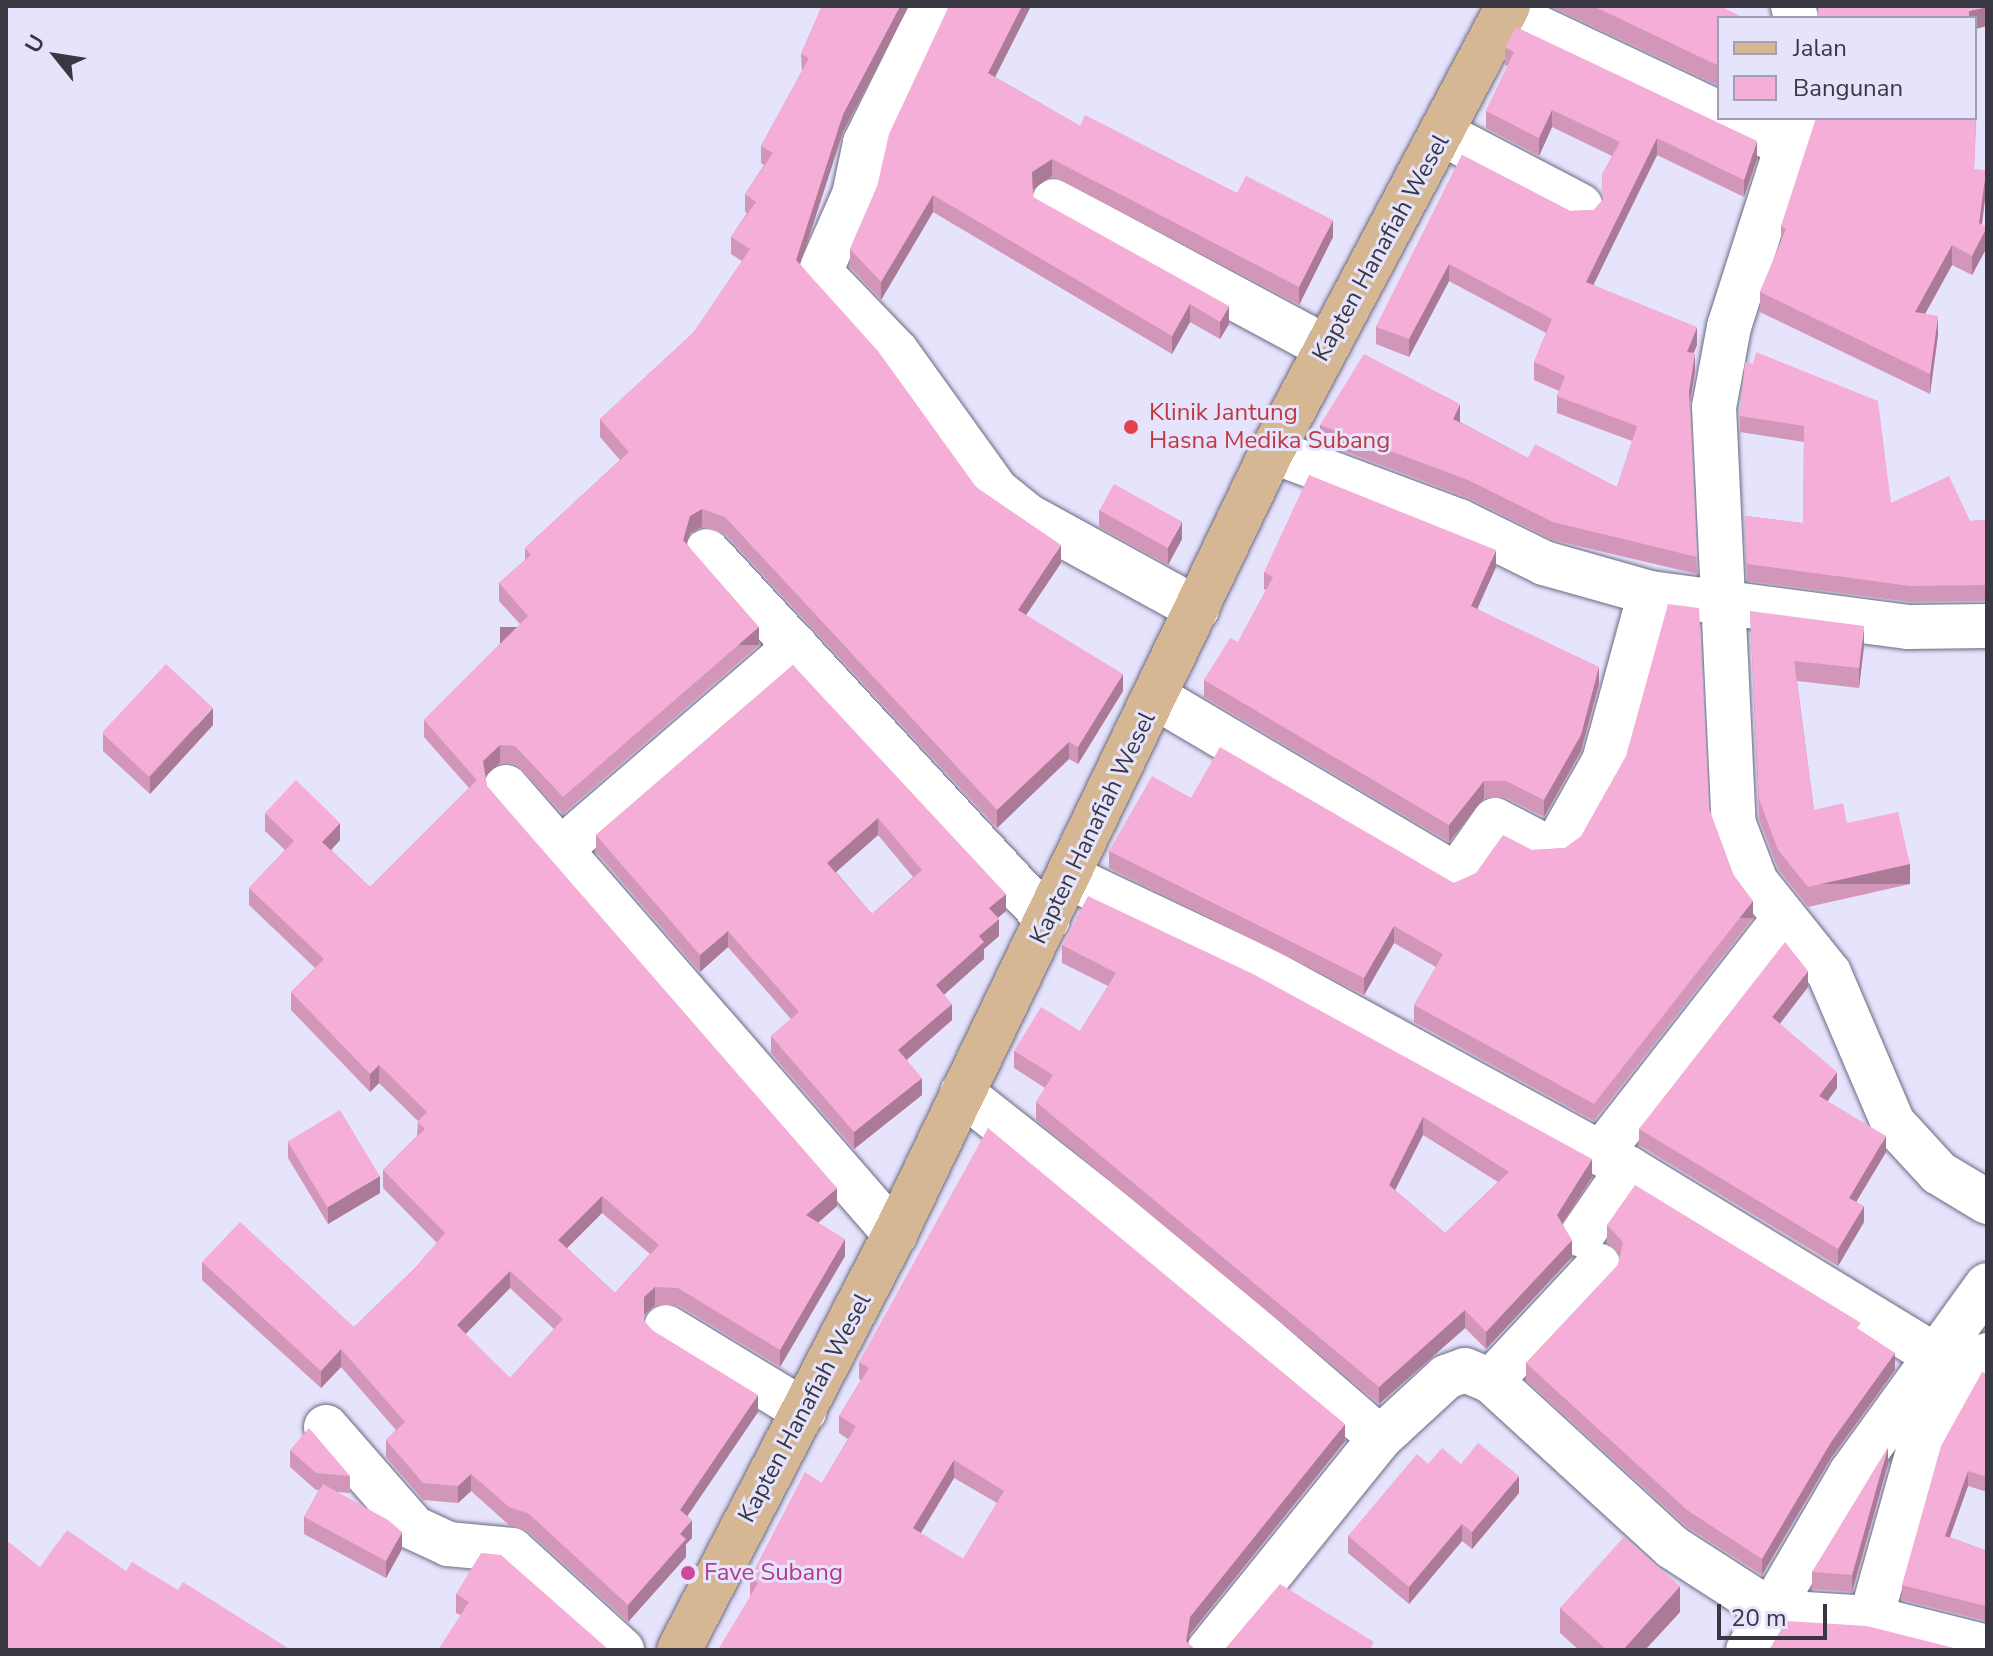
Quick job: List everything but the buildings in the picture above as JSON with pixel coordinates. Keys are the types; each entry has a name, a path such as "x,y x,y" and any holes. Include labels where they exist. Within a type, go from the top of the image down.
{"main road":[{"name":"Kapten Hanafiah Wesel","path":"679,1650 895,1234 1157,698 1272,451 1325,347 1445,135 1506,9"}],"street":[{"path":"933,6 865,143 854,195 820,272 897,352 996,490 1197,609"},
{"path":"1506,9 1717,112"},
{"path":"1738,120 1792,132 1718,381 1713,450 1738,845 1784,919 1820,956 1893,1123 1939,1173 1987,1202"},
{"path":"1445,135 1581,206"},
{"path":"1054,201 1325,347"},
{"path":"1272,451 1459,521 1544,563 1650,593 1721,607 1909,627 1987,626"},
{"path":"707,551 1048,920"},
{"path":"1157,698 1456,875 1495,820 1543,845 1559,841 1609,748 1650,593"},
{"path":"562,848 796,646"},
{"path":"506,787 895,1234"},
{"path":"1069,877 1266,970 1615,1160 1933,1354"},
{"path":"1491,1381 1591,1250 1615,1160 1784,919"},
{"path":"962,1093 1177,1262 1380,1438"},
{"path":"1748,1650 1773,1612 1837,1497 1933,1354 1987,1285"},
{"path":"666,1327 804,1411"},
{"path":"1871,1618 1918,1451 1966,1364 1987,1355"},
{"path":"1209,1650 1380,1438 1456,1371 1491,1381 1608,1496 1714,1578 1773,1612 1871,1618 1987,1647"},
{"path":"326,1427 414,1528 448,1544 512,1550 622,1650"}],"place":[{"name":"Klinik Jantung Hasna Medika Subang","path":"1131,427"},
{"name":"Fave Subang","path":"688,1573"}]}
